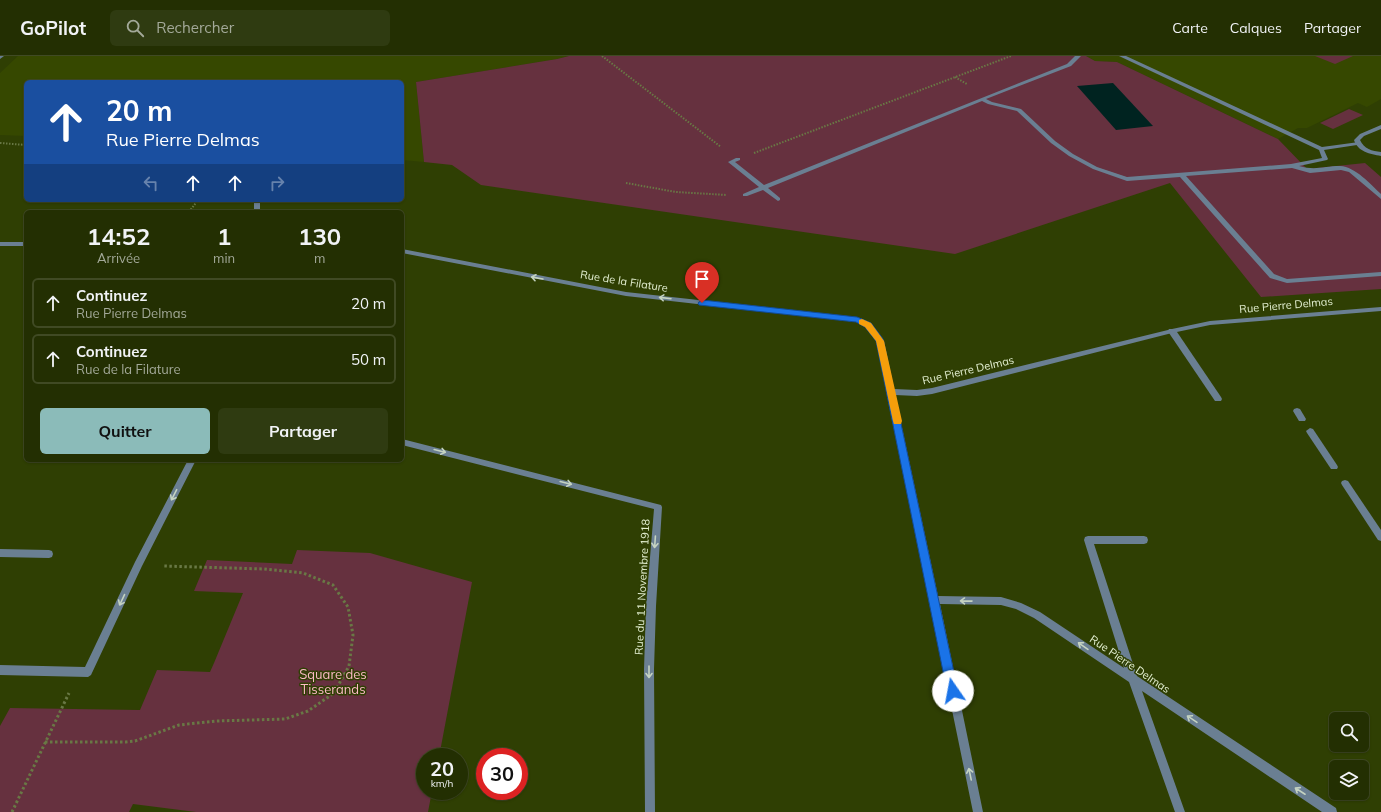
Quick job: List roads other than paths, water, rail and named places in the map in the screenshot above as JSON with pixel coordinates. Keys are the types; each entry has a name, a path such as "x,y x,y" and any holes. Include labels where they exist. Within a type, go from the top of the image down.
{"street":[{"path":"745,195 762,186 1069,65 1078,56"},
{"path":"1122,56 1321,149 1357,143 1367,151 1381,154"},
{"path":"982,99 990,104 1019,110 1052,142 1095,168 1127,179 1291,166 1324,159 1321,149"},
{"path":"1357,143 1358,138 1381,127"},
{"path":"738,159 731,162 778,200"},
{"path":"1291,166 1310,171 1341,168 1351,171 1381,198"},
{"path":"1182,175 1272,276 1288,281 1381,274"},
{"path":"0,244 24,244"},
{"name":"Rue de la Filature","path":"404,251 626,294 857,320 868,325 880,341 891,392"},
{"name":"Rue Pierre Delmas","path":"891,392 917,393 932,391 1172,331 1210,323 1381,309"},
{"path":"1172,331 1218,399"},
{"path":"891,392 978,812"},
{"path":"1297,411 1302,419"},
{"path":"1310,431 1334,467"},
{"name":"Rue du 11 Novembre 1918","path":"404,443 658,507 651,606 649,669 650,812"},
{"path":"0,670 83,672 191,462"},
{"path":"1345,483 1381,537"},
{"path":"1144,540 1088,540 1133,680 1180,812"},
{"path":"0,553 49,554"},
{"name":"Rue Pierre Delmas","path":"934,600 1001,601 1018,606 1037,615 1332,812"}],"water":[{"path":"1113,83 1153,126 1116,130 1077,86"}],"park label":[{"name":"Square des Tisserands","path":"333,682"}]}
